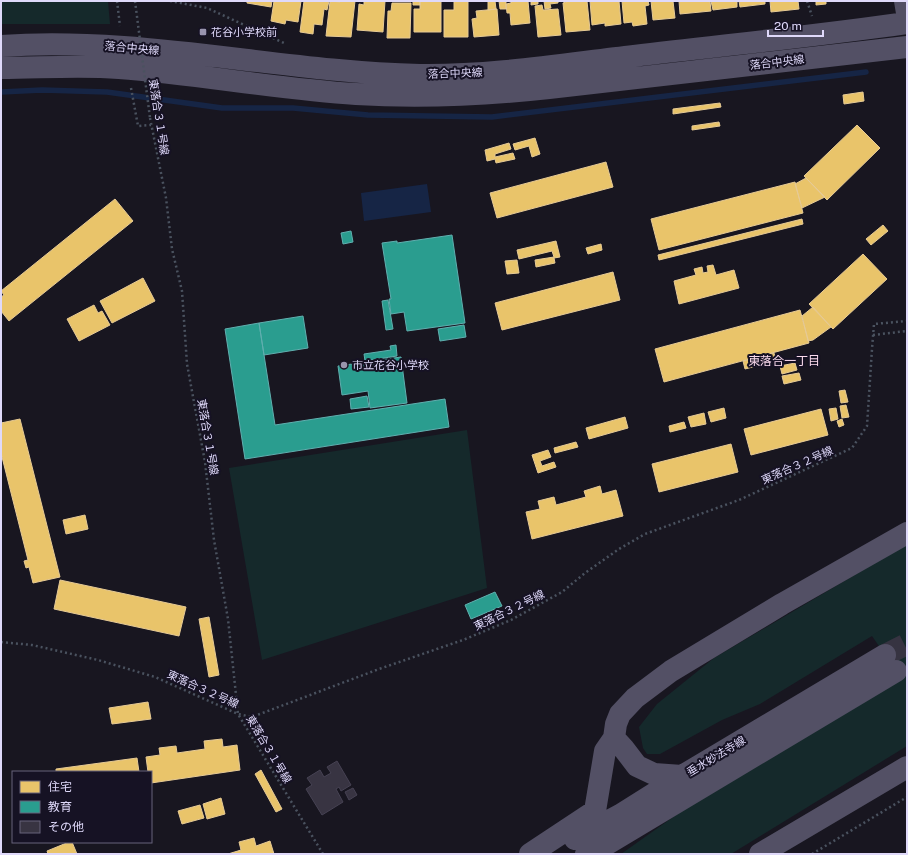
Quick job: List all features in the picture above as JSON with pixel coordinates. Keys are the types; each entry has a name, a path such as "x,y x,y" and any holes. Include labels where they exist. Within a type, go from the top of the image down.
{"street":[{"path":"905,1 907,13"},
{"name":"落合中央線","path":"1,46 120,46 354,72 422,75 477,73 848,32 907,23"},
{"name":"落合中央線","path":"1,68 119,68 355,94 439,96 496,94 907,47"},
{"path":"530,854 594,811 605,751 614,738 618,718 624,708 641,693 671,671 782,604 907,533"},
{"name":"垂水妙法寺線","path":"546,854 620,815 682,776 890,663 599,849 586,854"},
{"path":"614,738 637,766 654,774 682,776"},
{"path":"760,854 907,767"}],"path":[{"path":"117,1 121,31"},
{"name":"東落合３１号線","path":"135,1 151,125 166,198 172,249 182,291 187,364 205,462 214,540 228,618 238,714 323,854"},
{"path":"170,1 207,8 289,45"},
{"path":"807,1 814,22"},
{"path":"130,84 138,126 151,125"},
{"path":"907,321 874,324 873,335 907,331"},
{"name":"東落合３２号線","path":"1,642 32,645 98,660 155,676 238,714 252,717 379,669 463,640 511,620 562,592 613,553 645,534 739,500 852,448 868,426 873,335"},
{"path":"812,854 907,798"}],"green space":[{"path":"1,1 108,1 110,24 1,24"},
{"path":"467,430 487,588 262,660 229,468"},
{"path":"907,544 907,746 731,854 621,854 700,798 885,655 872,636 760,704 722,720 660,754 647,754 643,748 639,727 657,704 714,658"}],"water":[{"path":"427,184 431,212 364,221 361,193"}],"building: 住宅":[{"path":"247,1 272,1 271,7 247,3"},
{"path":"274,1 301,1 298,22 286,20 285,24 271,21"},
{"path":"304,1 329,1 327,10 324,9 322,25 314,24 313,34 300,32"},
{"path":"330,1 355,1 351,37 326,36"},
{"path":"364,1 385,1 383,32 357,30 359,4 364,5"},
{"path":"413,1 420,1 420,5 413,5"},
{"path":"420,1 441,1 441,32 414,32 414,9 420,9"},
{"path":"454,1 468,1 468,37 444,37 444,10 454,10"},
{"path":"488,1 495,1 496,9 488,10"},
{"path":"499,1 506,1 506,9 500,9"},
{"path":"511,1 528,1 530,23 511,25 510,13 507,13 506,4 511,3"},
{"path":"531,1 538,1 538,4 531,5"},
{"path":"544,1 558,1 558,3 550,4 551,8 545,9"},
{"path":"569,1 587,1 590,30 566,32 563,3"},
{"path":"590,1 619,1 621,24 605,26 605,23 592,25"},
{"path":"622,1 648,1 649,5 645,6 647,24 633,26 632,22 624,23"},
{"path":"651,1 673,1 675,18 653,20"},
{"path":"679,1 710,1 711,11 680,14"},
{"path":"711,1 737,1 737,7 713,10"},
{"path":"739,1 765,1 765,4 740,7"},
{"path":"770,1 798,1 799,9 771,12"},
{"path":"816,1 826,1 826,4 816,5"},
{"path":"392,3 411,3 410,38 387,38 388,11 391,11"},
{"path":"542,5 543,10 558,9 561,35 538,37 535,6"},
{"path":"497,9 499,35 474,37 472,19 477,18 476,11"},
{"path":"863,92 864,101 844,104 843,95"},
{"path":"720,103 721,107 673,114 673,109"},
{"path":"719,122 720,126 692,130 692,126"},
{"path":"857,125 880,148 827,200 804,176"},
{"path":"535,138 540,154 532,157 529,146 515,150 513,144"},
{"path":"509,143 511,149 495,154 495,157 513,153 515,159 496,163 495,159 487,161 485,150"},
{"path":"606,162 613,187 497,218 490,193"},
{"path":"806,178 825,197 802,208 795,184"},
{"path":"795,182 803,213 659,250 651,219"},
{"path":"115,199 133,221 9,321 1,311 1,297 4,295 1,291"},
{"path":"802,219 803,224 659,260 658,255"},
{"path":"883,225 888,231 871,245 866,239"},
{"path":"556,241 560,257 554,258 555,263 536,267 535,260 554,257 552,251 519,259 517,250"},
{"path":"601,244 602,250 588,254 586,248"},
{"path":"863,254 887,279 833,329 809,304"},
{"path":"517,260 519,273 507,274 505,261"},
{"path":"713,265 716,275 734,270 739,288 679,304 674,281 696,275 694,269 702,267 703,273 708,272 707,266"},
{"path":"613,272 620,300 502,330 495,303"},
{"path":"143,278 155,301 112,323 100,301"},
{"path":"94,305 98,313 102,311 110,325 79,341 67,319"},
{"path":"813,307 831,327 813,340 808,341 802,316"},
{"path":"800,310 809,343 664,382 655,349"},
{"path":"774,353 776,361 745,369 743,361"},
{"path":"795,363 797,370 782,374 780,366"},
{"path":"799,373 801,380 784,384 782,376"},
{"path":"845,390 848,402 841,403 839,391"},
{"path":"846,405 849,417 842,418 840,406"},
{"path":"724,408 726,418 711,422 708,412"},
{"path":"836,408 838,419 831,421 829,409"},
{"path":"821,409 828,435 751,455 744,429"},
{"path":"704,413 706,424 691,427 688,417"},
{"path":"625,417 628,428 589,439 586,428"},
{"path":"20,419 60,577 33,583 29,567 26,568 24,561 28,560 1,453 1,423"},
{"path":"842,419 844,425 839,427 837,421"},
{"path":"684,422 686,428 670,432 669,426"},
{"path":"576,442 578,447 555,453 554,448"},
{"path":"731,444 738,472 659,492 652,464"},
{"path":"548,450 551,457 540,461 542,466 554,462 556,467 538,473 532,455"},
{"path":"600,486 602,494 616,490 623,516 532,539 526,512 540,509 538,501 554,497 556,505 586,497 584,491"},
{"path":"85,515 88,529 66,534 63,520"},
{"path":"60,580 186,607 179,636 54,609"},
{"path":"209,617 219,675 209,677 199,619"},
{"path":"148,702 151,719 112,724 109,708"},
{"path":"222,739 223,747 237,745 240,770 152,783 152,771 148,771 146,757 160,755 159,748 176,746 177,753 205,749 204,741"},
{"path":"137,758 139,771 56,771 56,769"},
{"path":"261,770 282,809 276,812 255,774"},
{"path":"221,798 225,814 207,819 203,804"},
{"path":"200,805 204,818 182,824 178,811"},
{"path":"254,838 256,846 270,841 274,854 228,854 241,850 239,842"},
{"path":"67,843 72,843 77,854 48,854 47,851"}],"building: 教育":[{"path":"351,231 353,242 343,244 341,233"},
{"path":"452,235 465,323 407,331 404,312 391,314 389,299 391,299 382,243 397,241 397,243"},
{"path":"388,300 393,329 386,330 382,301"},
{"path":"303,316 308,348 264,355 259,323"},
{"path":"259,323 275,425 445,399 449,427 245,459 225,329"},
{"path":"464,325 466,337 440,341 438,329"},
{"path":"396,345 397,356 365,361 364,354 391,350 390,346"},
{"path":"401,357 407,403 370,408 368,391 342,395 338,366"},
{"path":"367,396 369,407 351,409 350,399"},
{"path":"495,592 502,606 471,619 465,605"}],"building: その他":[{"path":"337,761 351,785 341,791 339,787 336,789 343,802 322,815 306,789 312,785 307,778 320,770 324,777 331,773 327,767"},
{"path":"353,788 357,795 349,800 345,792"}],"waterway":[{"path":"1,92 42,90 107,92 222,108 293,108 368,115 492,117 866,72"}],"tunnel":[{"path":"885,655 907,644"}],"place":[{"name":"花谷小学校前","path":"203,32"},
{"name":"市立花谷小学校","path":"344,365"}],"district":[{"name":"東落合一丁目","path":"784,361"}]}
